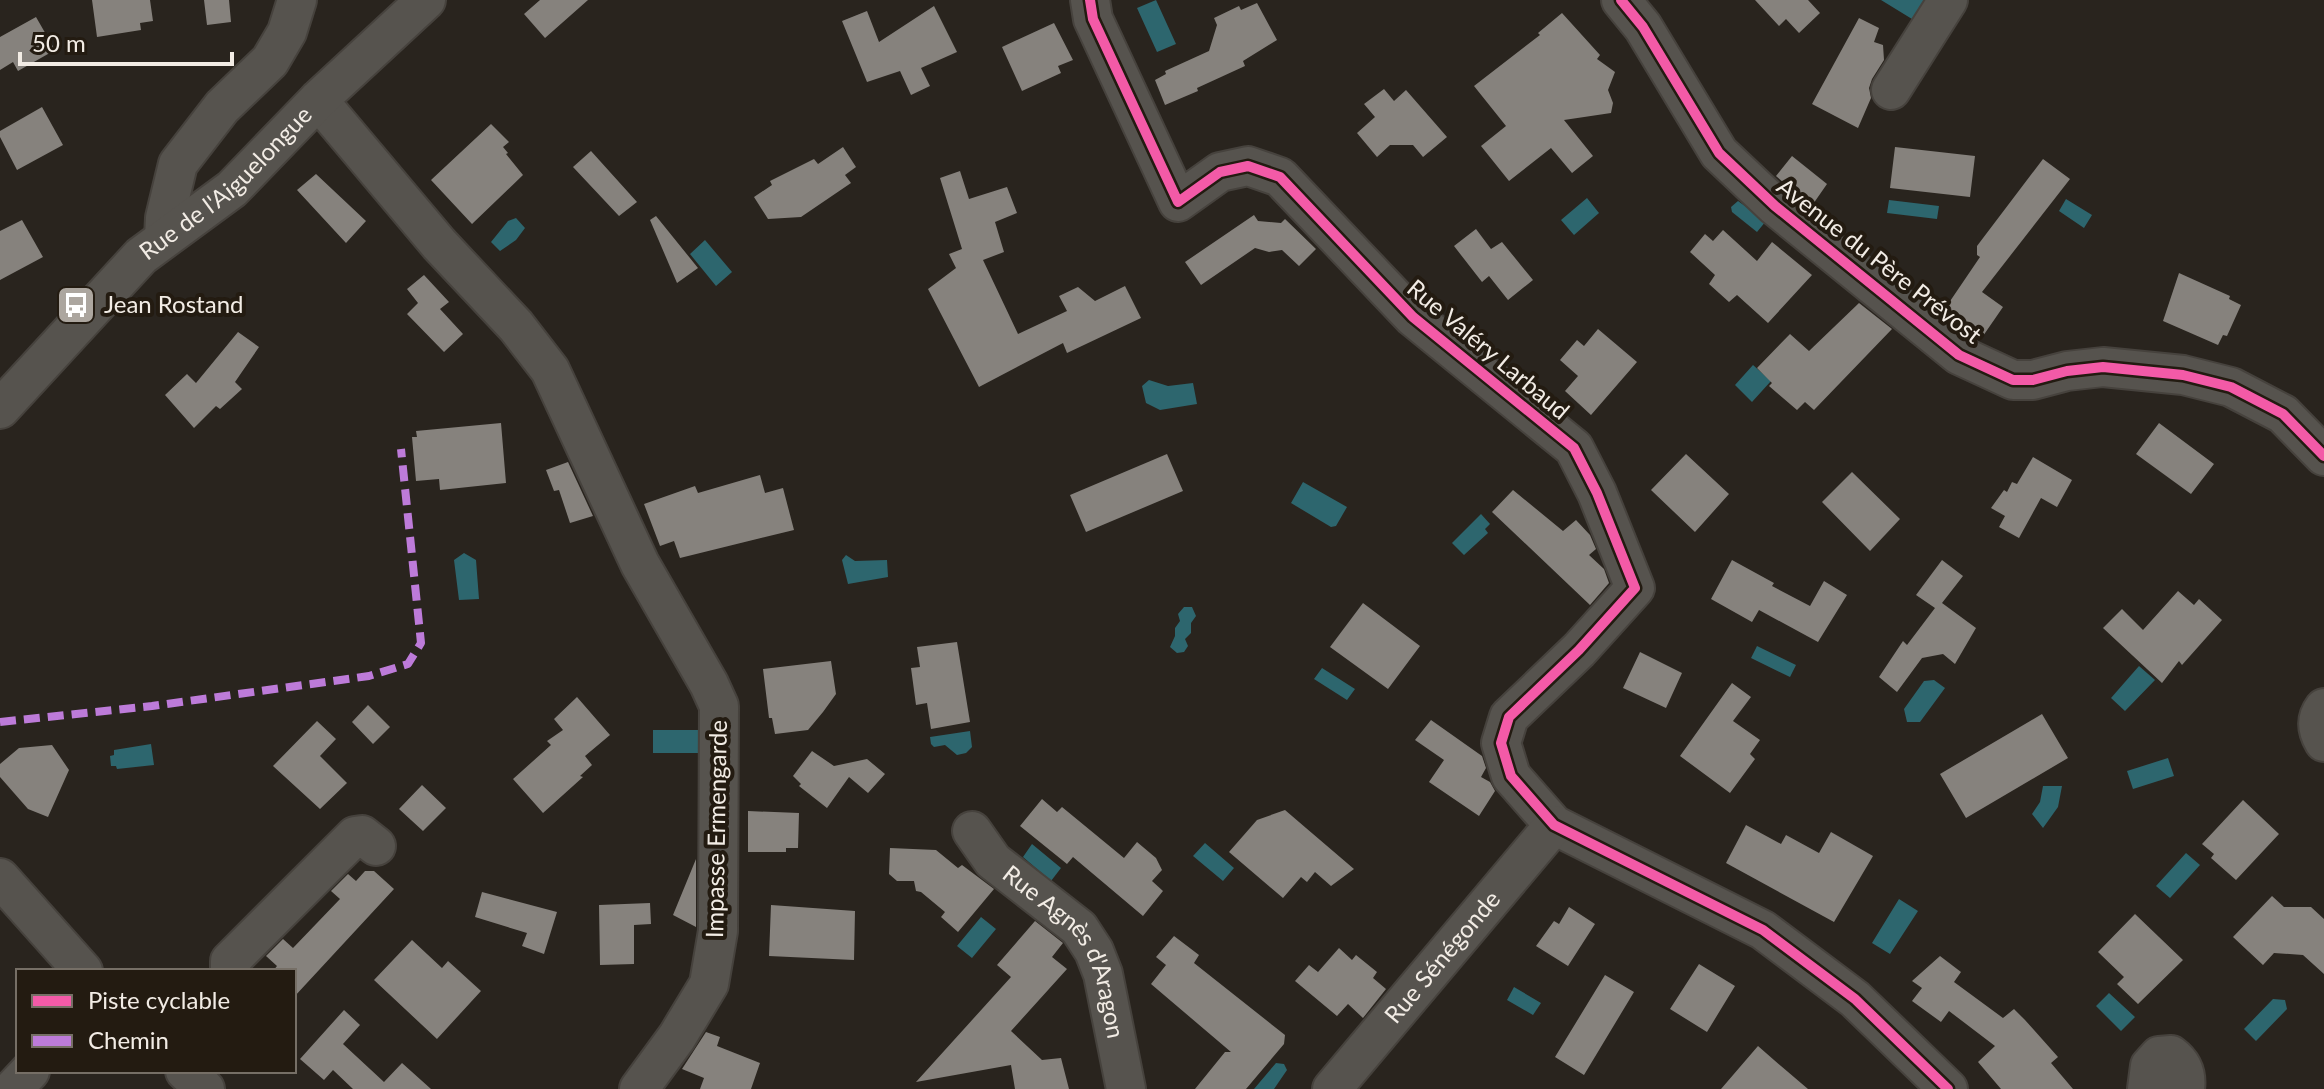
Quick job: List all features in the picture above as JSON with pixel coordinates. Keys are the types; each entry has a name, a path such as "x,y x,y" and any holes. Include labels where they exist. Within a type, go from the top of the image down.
{"street":[{"path":"164,238 167,206 178,164 222,107 270,61 287,32 297,0"},
{"name":"Rue de l'Aiguelongue","path":"0,409 141,256 232,189 318,100 426,0"},
{"name":"Rue Valéry Larbaud","path":"1090,0 1093,19 1178,202 1220,172 1248,166 1280,177 1413,317 1574,448 1597,493 1635,588 1579,650 1509,717 1501,743 1511,776 1554,825 1763,930 1855,999 1948,1089"},
{"name":"Avenue du Père Prévost","path":"1621,0 1643,27 1719,153 1775,206 1959,355 2013,380 2033,380 2067,371 2103,367 2183,375 2231,387 2283,414 2324,456"},
{"path":"1891,90 1948,0"},
{"name":"Impasse Ermengarde","path":"318,100 439,244 516,326 550,370 640,564 719,706 718,931 709,984 677,1037 639,1089"},
{"path":"208,206 203,171 222,107"},
{"path":"2324,708 2317,722 2324,742"},
{"name":"Rue Sénégonde","path":"1332,1089 1554,825"},
{"name":"Rue Agnès d'Aragon","path":"972,831 993,861 1079,928 1094,951 1103,974 1126,1089"},
{"path":"230,969 230,961 355,836 362,835 376,846"},
{"path":"0,878 81,969"},
{"path":"2147,1089 2150,1066 2159,1056 2171,1055 2185,1072 2185,1089"},
{"path":"13,1089 28,1073"},
{"path":"187,1073 205,1089"}],"water":[{"path":"1156,0 1176,44 1157,52 1137,8"},
{"path":"1881,0 1924,0 1912,19"},
{"path":"1587,198 1599,213 1574,235 1561,220"},
{"path":"2066,199 2092,215 2084,228 2059,211"},
{"path":"1889,200 1939,206 1937,219 1887,213"},
{"path":"1738,201 1766,221 1757,232 1732,212 1731,207"},
{"path":"516,218 525,228 516,240 500,251 491,242 508,221"},
{"path":"705,240 732,272 716,286 690,254"},
{"path":"1753,365 1771,381 1752,402 1735,385"},
{"path":"1149,380 1168,386 1193,383 1197,404 1160,410 1146,403 1142,386"},
{"path":"1303,482 1347,507 1336,526 1331,527 1291,503"},
{"path":"1481,514 1490,524 1485,529 1488,533 1464,555 1452,543"},
{"path":"464,553 476,560 479,599 459,600 454,560"},
{"path":"846,555 855,561 887,560 888,577 848,584 842,560"},
{"path":"1184,607 1192,607 1196,616 1191,623 1191,633 1185,639 1188,646 1184,652 1177,653 1170,647 1180,621 1178,614"},
{"path":"1757,646 1796,665 1790,677 1751,658"},
{"path":"2139,666 2155,680 2125,711 2111,698"},
{"path":"1322,668 1355,689 1347,700 1314,679"},
{"path":"1934,680 1945,688 1920,722 1907,722 1904,709 1924,681"},
{"path":"653,730 702,730 702,753 653,753"},
{"path":"970,731 972,747 966,753 957,755 945,745 934,747 931,744 930,737"},
{"path":"151,744 154,765 117,769 111,766 110,756 114,755 114,750"},
{"path":"2168,758 2174,776 2133,789 2127,771"},
{"path":"2043,786 2062,786 2058,807 2043,828 2032,814 2040,802"},
{"path":"1205,843 1234,868 1223,881 1193,856"},
{"path":"1032,844 1061,868 1051,881 1023,857"},
{"path":"2186,853 2200,865 2170,898 2156,886"},
{"path":"1899,899 1918,911 1890,954 1872,943"},
{"path":"981,917 996,929 972,958 957,946"},
{"path":"1514,987 1541,1003 1533,1015 1507,1000"},
{"path":"2109,993 2135,1017 2121,1031 2096,1006"},
{"path":"2273,999 2285,1000 2287,1009 2256,1041 2244,1029"},
{"path":"1276,1063 1284,1064 1287,1070 1274,1089 1254,1089"}],"building":[{"path":"92,0 150,0 153,21 140,23 141,30 97,37"},
{"path":"204,0 229,0 231,22 207,25"},
{"path":"540,0 588,0 545,38 524,14"},
{"path":"1755,0 1808,0 1820,13 1799,33 1786,19 1779,26"},
{"path":"1257,3 1277,40 1243,61 1245,66 1165,105 1155,80 1166,74 1165,71 1209,51 1217,25 1214,18 1239,6 1241,10"},
{"path":"934,6 957,52 921,68 930,86 911,95 900,71 867,82 842,21 867,11 879,42"},
{"path":"1562,13 1600,55 1597,59 1615,72 1608,90 1613,103 1611,113 1564,120 1593,156 1572,173 1551,148 1509,181 1481,146 1506,126 1474,86 1540,35 1538,33"},
{"path":"36,17 55,50 18,71 13,62 0,70 0,37"},
{"path":"1859,18 1879,28 1874,42 1883,45 1884,60 1872,79 1869,88 1871,98 1858,128 1812,104"},
{"path":"1054,23 1073,60 1058,66 1061,73 1022,91 1002,47"},
{"path":"1384,89 1394,101 1406,90 1447,137 1423,157 1413,145 1390,145 1377,157 1357,133 1375,117 1364,104"},
{"path":"42,107 63,145 17,170 0,131"},
{"path":"491,124 509,142 503,147 523,175 472,224 431,180"},
{"path":"843,147 856,167 845,175 851,183 801,217 768,219 754,197 772,185 770,181 814,159 818,164"},
{"path":"1895,147 1975,156 1970,197 1890,188"},
{"path":"591,151 637,202 619,216 573,167"},
{"path":"1792,156 1827,184 1811,207 1776,176"},
{"path":"2043,159 2070,179 1982,292 2003,307 1983,336 1960,320 1957,325 1942,313 1980,257 1977,246"},
{"path":"960,171 969,199 1007,187 1017,213 995,222 1004,252 983,260 1018,334 1067,311 1059,296 1078,287 1095,301 1125,286 1141,318 1067,353 1063,343 979,387 928,289 956,268 949,254 962,249 940,178"},
{"path":"316,174 366,221 346,243 297,190"},
{"path":"1254,215 1258,221 1281,223 1285,219 1316,249 1299,266 1282,250 1269,252 1255,248 1201,285 1185,262"},
{"path":"656,216 698,268 677,283 650,220"},
{"path":"22,220 43,257 0,280 0,231"},
{"path":"1476,229 1491,249 1502,242 1533,280 1508,300 1489,276 1482,282 1454,246"},
{"path":"1723,230 1757,261 1772,242 1812,275 1768,323 1737,295 1729,302 1709,284 1715,275 1690,252 1705,234 1713,241"},
{"path":"2179,273 2230,296 2229,299 2241,305 2227,336 2223,335 2218,345 2163,321"},
{"path":"424,275 449,302 440,309 463,334 444,352 407,314 418,303 407,289"},
{"path":"1859,303 1892,329 1814,410 1805,402 1797,410 1769,386 1772,383 1757,368 1790,334 1809,351"},
{"path":"1598,329 1637,362 1591,415 1565,391 1578,376 1560,360 1577,340 1584,346"},
{"path":"238,332 259,347 235,382 242,389 220,409 216,406 194,428 165,395 187,374 196,383"},
{"path":"501,423 506,483 440,490 439,479 416,481 412,437 417,437 416,431"},
{"path":"2159,423 2214,464 2191,494 2136,454"},
{"path":"1167,454 1183,491 1086,532 1070,495"},
{"path":"1686,454 1729,494 1695,532 1651,490"},
{"path":"2033,457 2072,480 2057,507 2041,498 2019,538 1999,527 2005,516 1991,508 2012,482 2017,484"},
{"path":"568,462 593,516 570,523 559,490 554,491 546,470"},
{"path":"1852,472 1900,519 1870,551 1822,502"},
{"path":"760,475 765,493 783,488 794,530 680,558 674,541 660,546 644,504 695,486 698,493"},
{"path":"1513,490 1563,531 1576,520 1590,535 1596,549 1589,555 1604,569 1609,583 1590,605 1492,512"},
{"path":"1732,560 1810,606 1824,581 1847,595 1818,642 1759,610 1752,622 1711,599"},
{"path":"1942,560 1963,576 1942,603 1976,628 1955,664 1943,654 1922,658 1897,692 1879,677 1903,641 1907,645 1935,608 1916,595"},
{"path":"2178,591 2194,605 2199,599 2222,620 2182,665 2179,661 2162,683 2103,628 2122,609 2143,630"},
{"path":"1363,603 1420,646 1388,689 1330,647"},
{"path":"957,642 970,722 931,729 927,703 916,705 911,668 920,667 917,647"},
{"path":"1640,652 1682,673 1666,708 1623,688"},
{"path":"831,661 836,694 823,712 808,730 775,734 772,718 769,718 763,669"},
{"path":"1732,683 1751,697 1733,721 1760,740 1750,754 1755,759 1730,793 1680,756"},
{"path":"577,697 610,735 585,756 592,765 580,776 583,777 543,813 513,779 551,745 547,741 563,730 554,719"},
{"path":"368,705 390,727 373,744 352,722"},
{"path":"2042,714 2068,758 1966,818 1940,774"},
{"path":"1431,720 1482,756 1486,768 1481,777 1490,782 1495,791 1479,816 1429,782 1444,760 1415,740"},
{"path":"317,721 336,739 320,756 347,783 320,809 273,766"},
{"path":"52,745 69,770 48,817 28,809 0,777 0,764 19,748"},
{"path":"812,751 834,766 867,759 885,774 868,793 849,777 827,808 799,786 801,784 793,776"},
{"path":"422,785 446,808 423,831 399,809"},
{"path":"1042,799 1057,812 1062,807 1124,858 1137,842 1156,858 1162,870 1152,881 1163,891 1143,916 1073,857 1067,864 1020,826"},
{"path":"2243,800 2279,834 2236,880 2211,858 2214,854 2202,844"},
{"path":"1285,810 1354,869 1331,886 1315,872 1307,882 1301,877 1283,898 1229,852 1257,820"},
{"path":"748,811 799,813 798,848 786,848 786,852 748,852"},
{"path":"1746,825 1781,844 1786,835 1819,853 1831,832 1873,856 1834,922 1726,863"},
{"path":"890,848 936,850 958,868 962,865 994,889 958,932 941,917 945,912 916,891 914,881 897,881 889,874"},
{"path":"696,859 696,927 673,915"},
{"path":"365,871 374,871 394,889 296,995 296,969 275,969 277,966 266,956 283,939 293,948 340,899 331,891 348,874 356,881"},
{"path":"482,892 557,912 544,954 522,946 527,933 475,917"},
{"path":"2272,896 2284,907 2311,907 2324,919 2324,974 2303,955 2274,953 2263,965 2233,937"},
{"path":"650,903 651,924 634,925 634,964 600,965 599,905"},
{"path":"771,905 855,911 854,960 769,956"},
{"path":"1569,907 1595,924 1568,966 1536,946 1554,921 1559,924"},
{"path":"2135,914 2183,960 2138,1004 2117,984 2124,977 2098,952"},
{"path":"1035,921 1063,943 1052,957 1067,969 1011,1031 1042,1060 1061,1058 1069,1089 1015,1089 1011,1065 916,1082 1011,977 997,965"},
{"path":"1174,936 1199,955 1194,963 1285,1035 1284,1044 1246,1089 1195,1089 1225,1052 1231,1052 1151,984 1166,965 1156,957"},
{"path":"412,940 442,968 448,961 481,991 437,1039 374,980"},
{"path":"1339,948 1352,960 1356,955 1377,972 1373,978 1386,989 1363,1018 1348,1004 1337,1016 1295,981 1309,965 1318,972"},
{"path":"1940,956 1961,972 1954,982 2003,1018 2014,1009 2025,1020 2058,1057 2051,1063 2073,1089 2001,1089 1978,1062 1995,1046 1949,1011 1941,1022 1912,1001 1922,988 1912,981"},
{"path":"1699,964 1735,986 1707,1032 1670,1009"},
{"path":"1605,975 1634,992 1584,1075 1555,1057"},
{"path":"344,1010 360,1025 343,1044 384,1082 402,1063 431,1089 353,1089 333,1070 324,1080 300,1059"},
{"path":"706,1032 720,1037 717,1046 760,1063 751,1089 700,1089 704,1078 682,1069"},
{"path":"1758,1046 1781,1066 1808,1089 1721,1089"}],"marked path":[{"path":"0,722 152,706 369,676 408,664 421,643 401,449"}],"cycle path":[{"path":"1090,0 1093,19 1178,202 1220,172 1248,166 1280,177 1413,317 1574,448 1597,493 1635,588 1579,650 1509,717 1501,743 1511,776 1554,825 1763,930 1855,999 1948,1089"},
{"path":"1621,0 1643,27 1719,153 1775,206 1959,355 2013,380 2033,380 2067,371 2103,367 2183,375 2231,387 2283,414 2324,456"}],"place":[{"name":"Jean Rostand","path":"76,305"}]}
